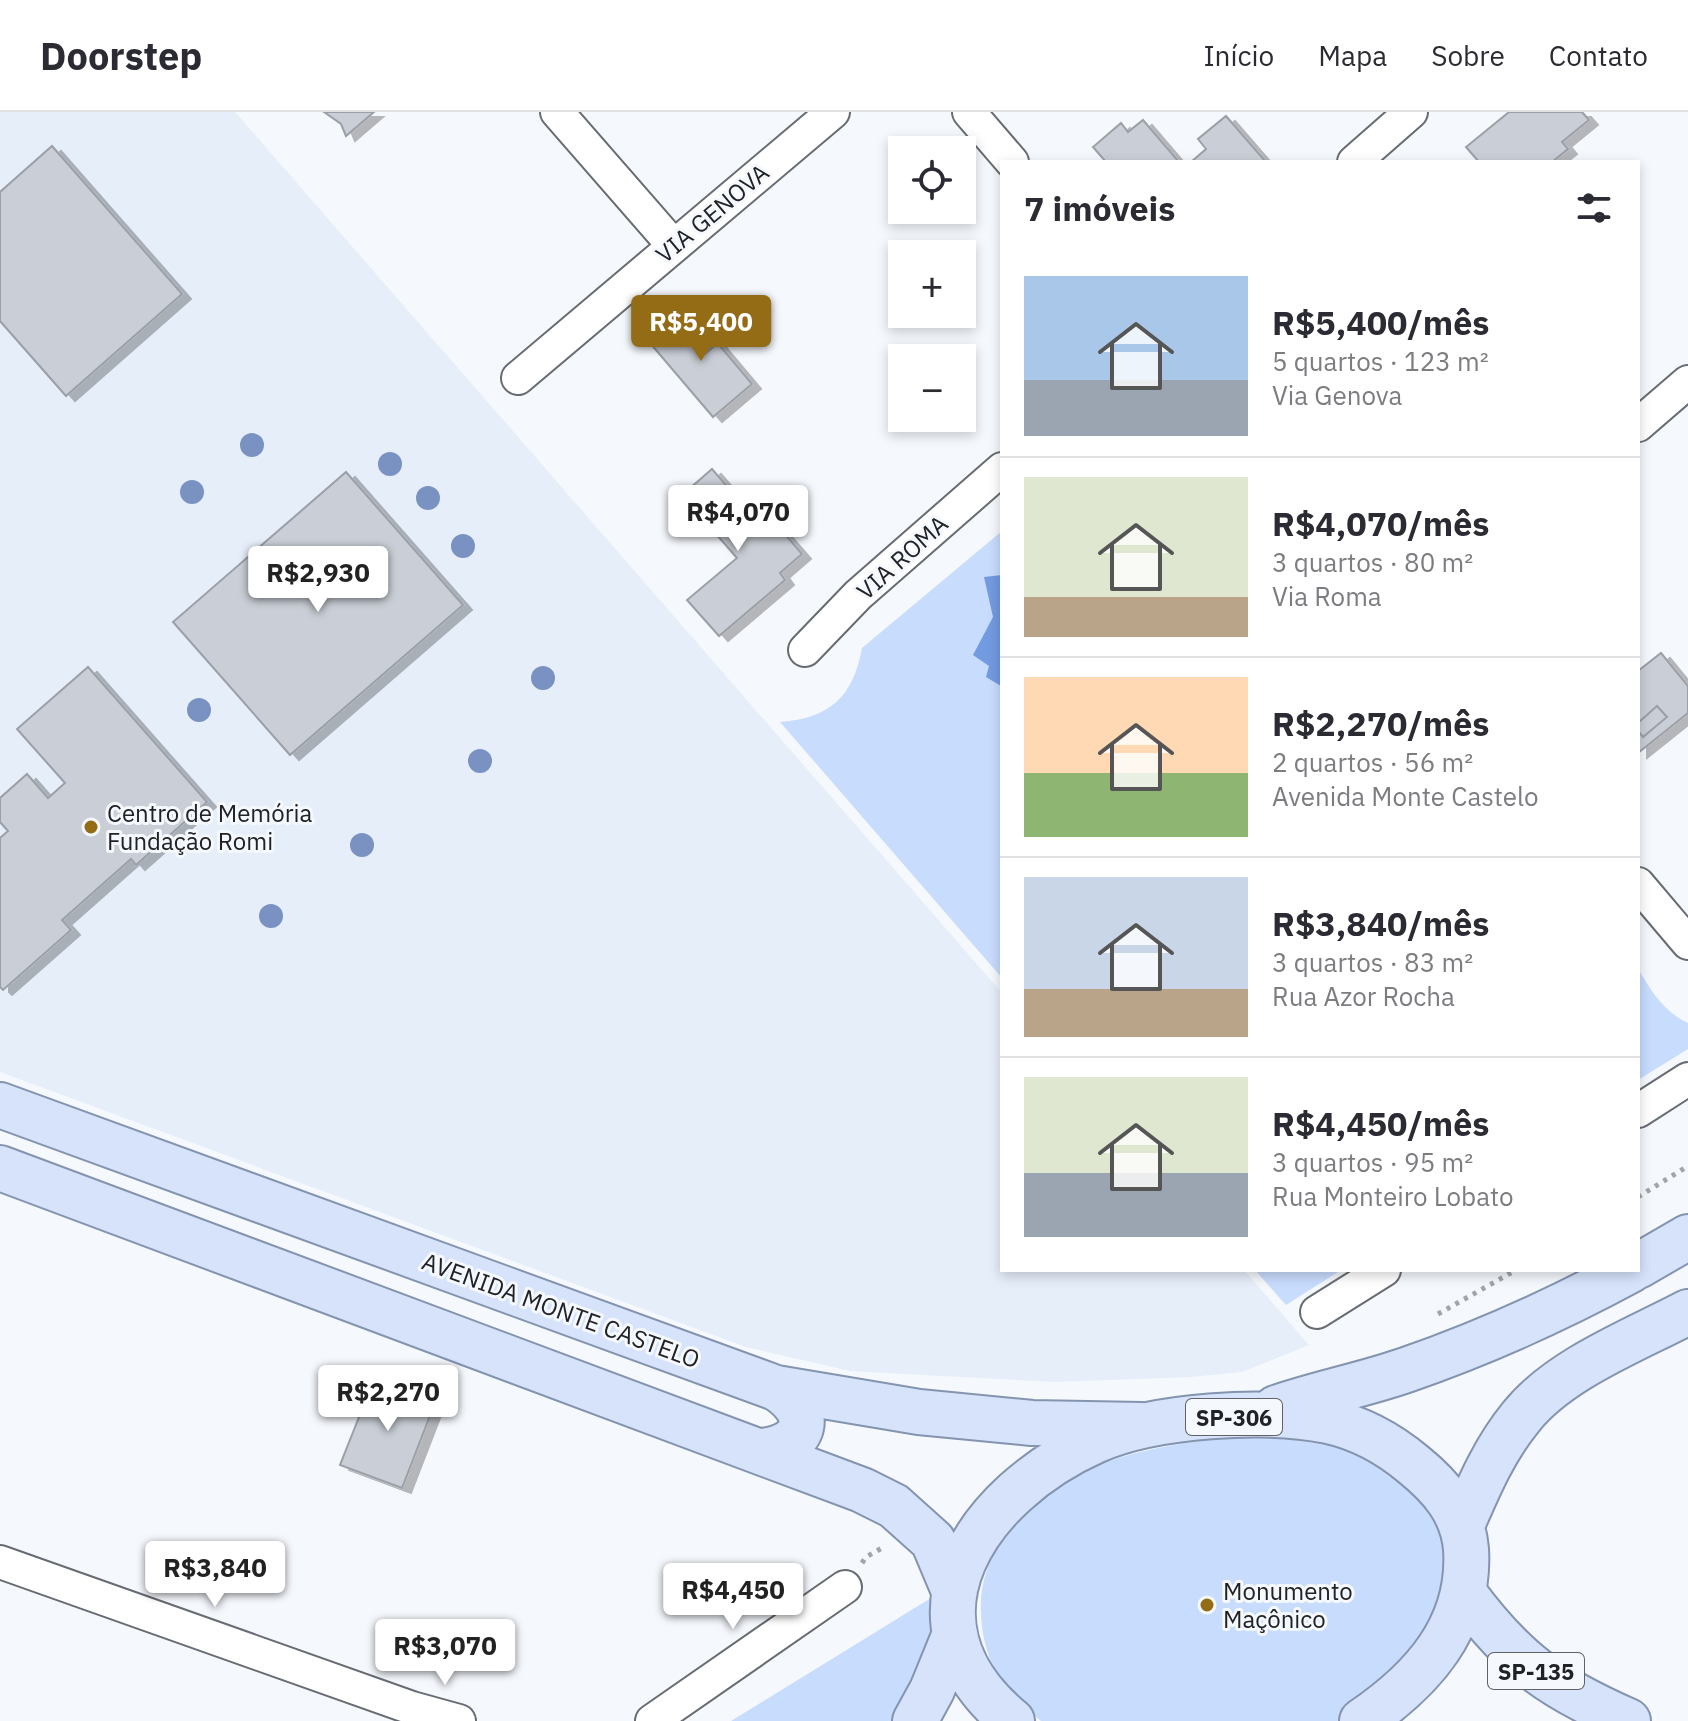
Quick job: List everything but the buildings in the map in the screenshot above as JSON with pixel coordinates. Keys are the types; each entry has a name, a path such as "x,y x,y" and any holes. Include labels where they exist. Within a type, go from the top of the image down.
{"main road":[{"name":"AVENIDA MONTE CASTELO","path":"0,1105 776,1388 919,1412 1032,1423 1142,1425"},
{"path":"0,1168 761,1451 883,1501 894,1506 933,1541 954,1591"},
{"path":"1640,1265 1688,1237"},
{"name":"SP-306","path":"1259,1415 1312,1396 1404,1371 1460,1350 1526,1322 1627,1272"},
{"name":"SP-306","path":"1462,1525 1488,1464 1523,1414 1574,1372 1688,1312"},
{"path":"761,1451 785,1446 802,1425 798,1406 776,1388"},
{"name":"SP-306","path":"915,1721 932,1690 954,1636 954,1591 973,1542 985,1522 1011,1495 1048,1466 1096,1441 1142,1425 1259,1415 1328,1421 1378,1439 1433,1480 1450,1501 1462,1525 1467,1572 1464,1593 1445,1639 1408,1686 1362,1721"},
{"name":"SP-135","path":"1464,1593 1507,1646 1541,1676 1583,1701 1628,1721"},
{"name":"SP-306","path":"954,1636 969,1672 992,1704 1012,1721"}],"street":[{"path":"557,112 673,245"},
{"name":"VIA GENOVA","path":"518,378 833,112"},
{"path":"969,112 1010,160"},
{"path":"1356,160 1411,112"},
{"path":"1640,423 1687,385"},
{"name":"VIA ROMA","path":"805,650 858,595 1000,471"},
{"path":"1640,886 1688,943"},
{"path":"1640,1110 1688,1079"},
{"path":"1317,1312 1381,1272"},
{"path":"0,1562 418,1715 459,1721"},
{"path":"652,1721 845,1587"}],"path":[{"path":"1640,1196 1688,1166"},
{"path":"845,1587 866,1557 877,1548 894,1546 909,1549 933,1541"}],"shaded area":[{"path":"0,112 235,112 1000,991 1000,1272 1246,1272 1309,1345 1242,1372 1191,1377 1053,1382 850,1371 746,1347 0,1072"},
{"path":"1000,533 1000,976 780,722 813,716 836,702 852,680 862,648"},
{"path":"1640,971 1665,1007 1688,1023 1688,1049 1640,1079"},
{"path":"1257,1272 1338,1272 1286,1305"},
{"path":"1245,1435 1272,1435 1334,1444 1364,1453 1423,1490 1451,1548 1444,1619 1361,1708 1337,1721 1041,1721 1006,1688 986,1647 981,1614 982,1588 989,1564 1001,1542 1044,1494 1093,1467 1143,1451"},
{"path":"931,1598 930,1654 900,1721 731,1721"}],"water":[{"path":"1000,575 1000,685 986,677 989,666 973,655 993,617 984,577"}],"place":[{"name":"Centro de Memória Fundação Romi","path":"91,827"},
{"name":"Monumento Maçônico","path":"1207,1605"}]}
